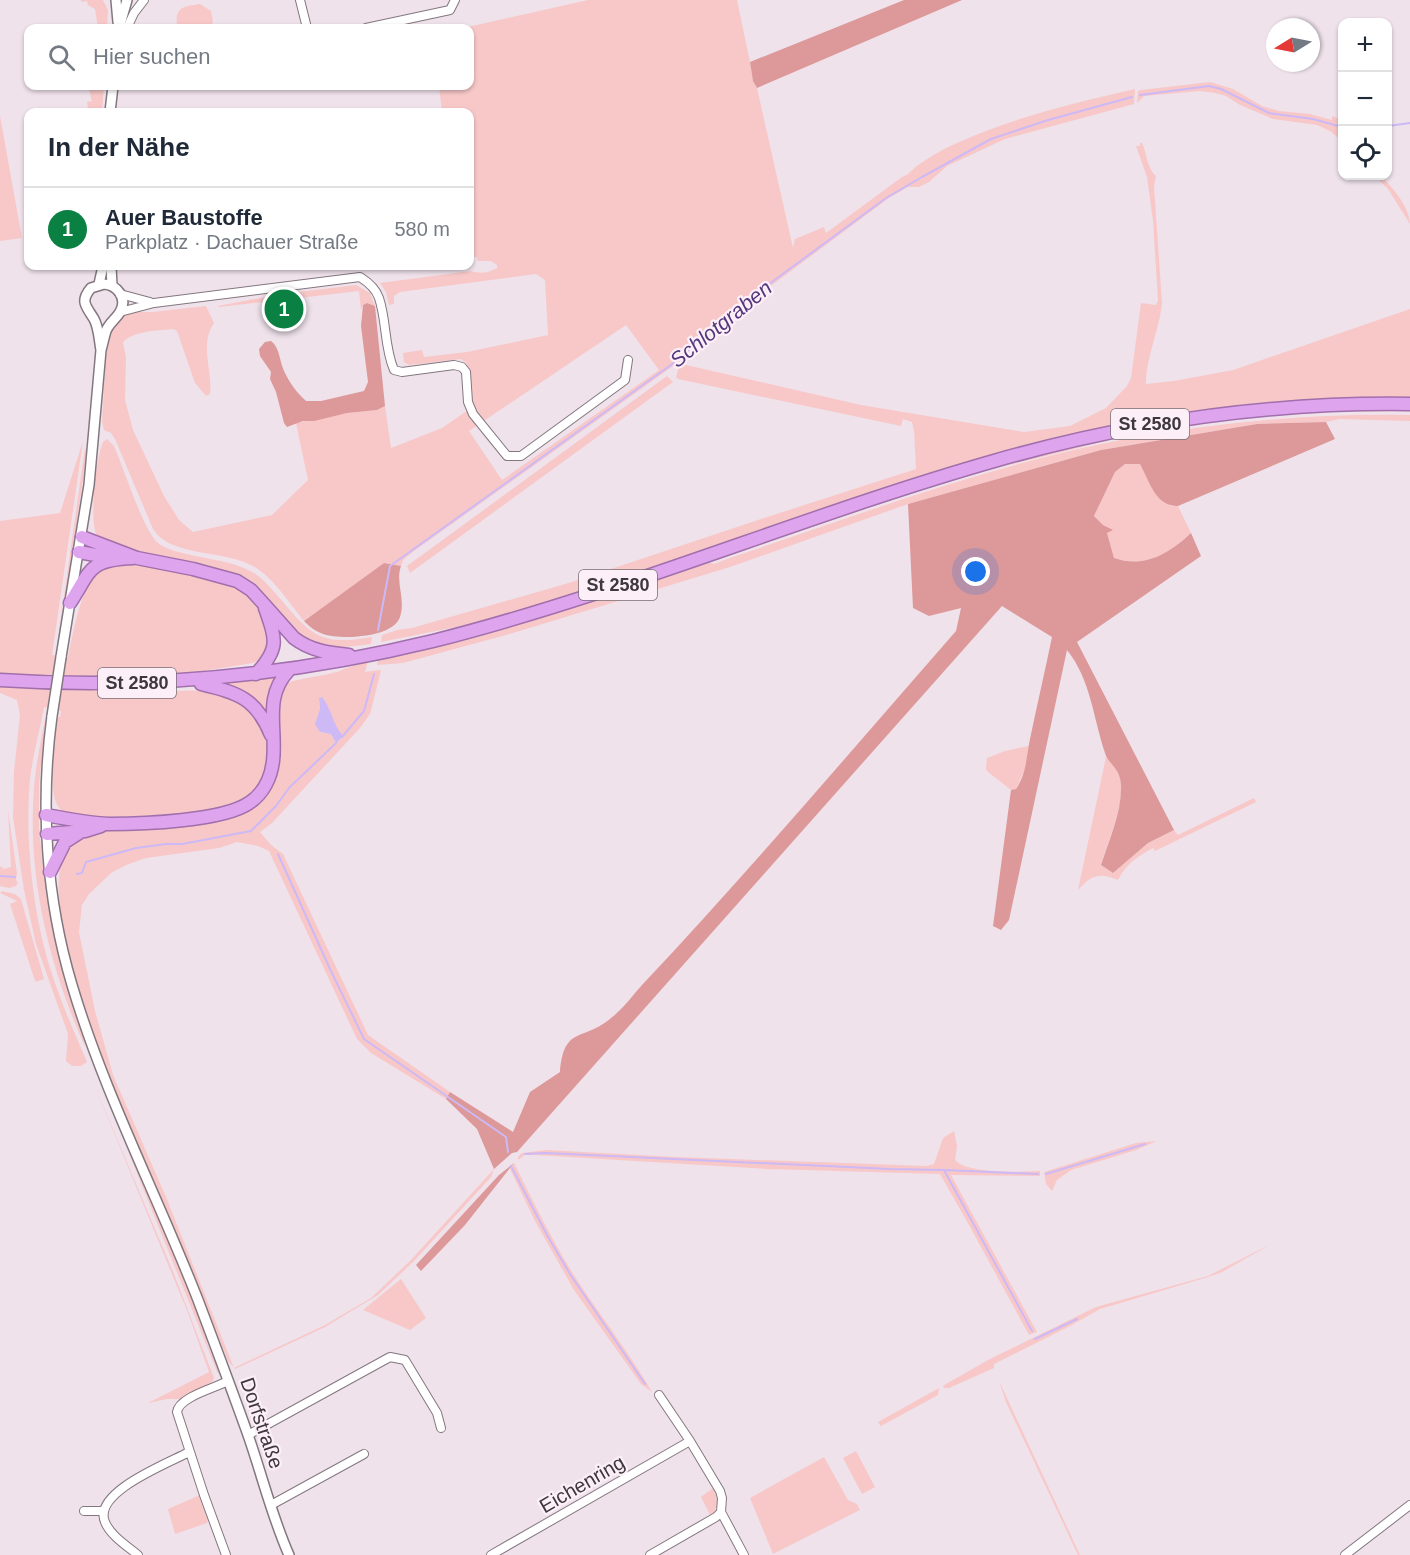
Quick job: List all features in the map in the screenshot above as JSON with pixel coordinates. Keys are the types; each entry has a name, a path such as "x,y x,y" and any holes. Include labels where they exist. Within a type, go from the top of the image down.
{"highway":[{"name":"St 2580","path":"0,680 120,684 188,680 289,670 361,657 438,639 550,608 937,477 1055,445 1141,426 1238,411 1314,405 1410,404"},
{"name":"St 2580","path":"82,537 137,558 228,578 244,585 301,643 325,652 361,657"},
{"name":"St 2580","path":"79,552 116,559"},
{"name":"St 2580","path":"70,603 93,567 103,561 137,558"},
{"path":"256,674 268,661 273,649 270,622 262,602"},
{"path":"46,815 110,824 201,818 240,808 256,797 268,782 273,763 275,690 289,670"},
{"name":"St 2580","path":"188,680 229,690 248,700 261,714 274,741"},
{"path":"50,872 64,842 72,836 110,824"},
{"path":"47,834 85,831"}],"street":[{"path":"116,0 118,24"},
{"path":"119,24 127,0"},
{"path":"129,24 144,0"},
{"path":"300,0 306,24"},
{"path":"385,24 450,10 455,0"},
{"path":"110,108 113,90"},
{"path":"113,90 116,108"},
{"path":"99,284 102,270"},
{"path":"111,270 112,286"},
{"path":"101,350 106,330 112,319 120,312 154,303 360,277 370,283 379,297 388,356 394,370 402,372 454,365 462,367 466,372 468,402 473,414 507,456 521,456 625,380 628,360"},
{"path":"112,319 100,321 87,310 85,300 88,291 99,284 112,286 120,294 154,303"},
{"path":"120,294 122,303 120,312"},
{"path":"94,318 101,350"},
{"name":"Dorfstraße","path":"101,350 89,485 52,716 47,767 46,815 50,872 61,940 80,1011 120,1115 199,1303 289,1555"},
{"path":"248,1435 390,1357 405,1360 437,1413 441,1428"},
{"path":"226,1555 189,1452 178,1416 178,1407 184,1401 228,1381"},
{"path":"659,1395 720,1491 721,1512 744,1555"},
{"name":"Eichenring","path":"491,1555 690,1441"},
{"path":"138,1555 110,1531 103,1511 111,1498 130,1482 189,1452"},
{"path":"271,1505 364,1454"},
{"path":"1345,1555 1410,1505"},
{"path":"84,1510 103,1511"},
{"path":"650,1555 721,1512"}],"shaded area":[{"path":"81,0 103,0 108,10 107,24 97,24 95,9 88,5 87,1 81,2"},
{"path":"588,0 737,0 753,81 757,88 793,248 795,239 824,227 826,233 926,159 947,148 1000,126 1135,89 1134,104 1005,139 947,166 929,182 919,187 908,187 889,198 682,352 690,354 414,551 403,560 401,566 384,563 304,621 277,587 258,569 246,562 173,545 161,538 153,529 115,439 111,433 104,430 102,421 106,354 111,329 115,323 131,312 206,306 214,323 207,340 210,394 206,396 195,383 177,331 173,329 146,332 134,335 123,342 126,357 125,400 133,430 164,496 179,520 193,532 272,515 308,480 296,423 377,410 385,406 391,448 442,428 471,408 467,364 461,359 409,365 404,362 403,353 422,350 424,357 467,352 548,335 545,280 536,274 400,292 394,296 394,304 389,305 386,292 380,283 471,271 484,272 497,268 497,265 491,261 478,261 477,257 474,257 474,108 442,108 439,90 474,90 474,26","holes":["626,325 659,370 502,480 469,431"]},
{"path":"904,0 962,0 757,88 753,81 750,62"},
{"path":"200,4 211,11 212,24 177,24 178,12 188,6"},
{"path":"1210,82 1233,89 1262,106 1279,111 1310,114 1332,120 1332,116 1338,118 1338,138 1317,125 1273,119 1215,93 1200,91 1144,96 1137,103 1138,91"},
{"path":"89,90 104,90 102,108 88,108 87,102 92,101"},
{"path":"0,116 22,238 0,241"},
{"path":"1140,143 1144,147 1151,169 1156,176 1154,186 1162,303 1148,364 1146,384 1233,370 1410,309 1410,398 1246,404 1166,415 1083,432 945,469 548,603 481,622 381,642 382,635 397,630 412,628 572,582 916,469 912,422 903,419 901,426 678,379 676,377 679,367 686,365 861,405 1024,432 1070,426 1106,408 1127,386 1131,378 1141,303 1156,305 1158,300 1153,221 1147,177 1136,146 1140,146"},
{"path":"1379,180 1385,180 1400,198 1407,211 1410,224 1388,189"},
{"path":"356,285 370,293 375,306 367,303 361,310 359,291 299,298 298,292"},
{"path":"287,293 289,299 218,306"},
{"path":"367,303 375,306 385,406 377,410 303,421 287,427 270,379 271,372 260,356 259,349 265,342 271,341 274,344 288,379 306,401 321,401 364,391 368,382 361,326 363,305"},
{"path":"667,376 673,382 410,573 407,566"},
{"path":"1410,409 1410,411 1329,412 1247,417 1126,436 973,474 709,562 714,564 974,477 1126,439 1197,428 1303,417 1410,415 1410,421 1339,419 1326,422 1257,424 1101,450 908,504 730,567 506,635 403,663 377,665 378,659 970,473 1060,449 1161,427 1281,412"},
{"path":"1326,422 1335,439 1178,506 1164,502 1154,492 1140,464 1125,464 1115,472 1094,516 1103,525 1113,530 1107,533 1114,558 1136,562 1156,557 1174,547 1191,533 1201,556 1077,642 1174,830 1148,843 1113,873 1101,865 1117,816 1121,785 1116,770 1105,753 1081,674 1067,650 1009,920 1001,930 993,926 1011,790 1016,789 1024,771 1052,637 1002,606 517,1152 512,1153 494,1169 477,1129 446,1099 450,1092 513,1132 530,1092 560,1072 562,1057 571,1041 576,1036 601,1025 623,1007 761,854 956,631 961,608 929,616 913,608 908,504 1101,450 1257,424"},
{"path":"107,439 114,446 140,511 157,542 175,551 226,562 252,572 260,577 298,619 316,634 339,640 372,637 371,644 328,647 317,644 297,632 259,589 239,576 215,568 139,551 98,538 95,531 94,491 100,450"},
{"path":"83,441 52,655 68,657 82,600 97,568 128,563 203,577 239,589 249,596 261,610 270,642 264,658 253,663 178,675 84,678 0,674 0,521 60,513"},
{"path":"85,448 87,452 59,646 57,646"},
{"path":"1125,464 1140,464 1170,506 1178,506 1191,533 1165,553 1136,562 1114,558 1107,533 1112,530 1094,516 1115,472"},
{"path":"384,563 401,566 399,578 402,610 395,624 388,629 366,636 342,637 320,633 304,621"},
{"path":"368,661 365,672 381,671 370,714 360,728 272,823 260,832 283,854 368,1035 450,1092 446,1099 371,1053 357,1039 269,851 258,846 237,842 219,848 146,858 126,865 111,873 89,894 82,905 79,932 95,1011 113,1075 166,1197 234,1368 228,1361 125,1115 84,1008 68,953 59,903 61,863 76,837 128,826 202,823 236,816 250,809 267,794 276,777 280,741 277,708 279,695 285,685 296,680 337,672","holes":["319,698 335,727 343,736 336,743 331,734 320,732 316,724 320,709"]},
{"path":"275,676 269,690 270,719 238,690 224,683"},
{"path":"0,686 91,690 122,694 187,690 222,694 247,705 259,721 268,740 267,764 257,787 244,798 228,806 191,814 98,818 76,816 61,810 56,803 53,792 52,766 58,717 61,711 44,707 29,793 32,883 51,971 87,1062 81,1066 72,1066 66,1061 68,1034 36,944 24,890 13,817 14,771 20,715 17,700 0,693"},
{"path":"322,697 336,727 343,736 336,743 331,734 320,732 315,724 320,709 319,698"},
{"path":"46,715 39,785 39,829 43,867 57,947 66,983 83,1032 85,1047 51,953 43,920 34,855 34,788"},
{"path":"1028,746 1027,765 1016,789 1011,790 986,769 987,758"},
{"path":"1106,757 1116,767 1121,789 1117,816 1101,865 1113,873 1148,843 1174,830 1178,835 1254,798 1256,802 1155,851 1153,848 1137,857 1118,880 1096,876 1078,890"},
{"path":"8,810 18,883 9,888 0,886 0,866 4,869 11,867"},
{"path":"2,891 15,894 21,899 44,979 36,982 34,978 10,904 17,901 0,893"},
{"path":"91,1077 174,1274 214,1378 212,1382 181,1399 148,1403 209,1372 188,1313"},
{"path":"99,1079 169,1240 201,1320 208,1346 219,1370 218,1374"},
{"path":"954,1131 957,1146 955,1160 961,1165 995,1171 1040,1171 1040,1176 951,1175 1037,1332 1029,1335 940,1174 768,1169 535,1155 525,1155 518,1160 522,1153 546,1150 926,1166 934,1164 943,1138"},
{"path":"1157,1141 1136,1150 1071,1170 1057,1180 1052,1191 1046,1184 1044,1172 1136,1143"},
{"path":"514,1163 565,1261 652,1392 641,1384 574,1290 535,1221 510,1169"},
{"path":"514,1163 465,1225 421,1271 416,1265 499,1175"},
{"path":"494,1169 491,1177 414,1261 378,1295 325,1327 235,1369 325,1325 371,1298 410,1261"},
{"path":"1273,1243 1222,1272 1100,1309 994,1364 994,1368 949,1388 943,1386 988,1360 1096,1307 1208,1276"},
{"path":"401,1279 426,1318 410,1330 363,1310"},
{"path":"999,1381 1080,1555 1078,1555 1006,1402"},
{"path":"939,1388 938,1395 881,1426 878,1422"},
{"path":"856,1451 875,1487 862,1494 843,1458"},
{"path":"824,1457 848,1500 857,1504 860,1510 773,1554 750,1498"},
{"path":"713,1488 717,1503 710,1515 701,1497"},
{"path":"200,1495 208,1519 207,1523 175,1534 168,1509"}],"waterway":[{"name":"Schlotgraben","path":"1140,95 1209,86 1221,89 1269,113 1313,119 1338,126"},
{"name":"Schlotgraben","path":"378,630 390,566 682,357 719,321 886,198 991,139 1048,120 1132,97"},
{"name":"Schlotgraben","path":"1392,125 1410,123"},
{"path":"342,737 364,711 374,674"},
{"path":"77,874 82,873 86,862 136,848 182,844 251,831 276,806 289,788 336,743"},
{"path":"278,854 364,1039 506,1137 508,1152"},
{"path":"0,876 15,877"},
{"path":"1046,1174 1145,1144"},
{"path":"525,1154 546,1153 944,1170 1032,1331"},
{"path":"511,1166 570,1274 645,1384"},
{"path":"945,1170 1038,1174"},
{"path":"1035,1339 1077,1319"}],"place":[{"name":"Auer Baustoffe","path":"284,309"}]}
